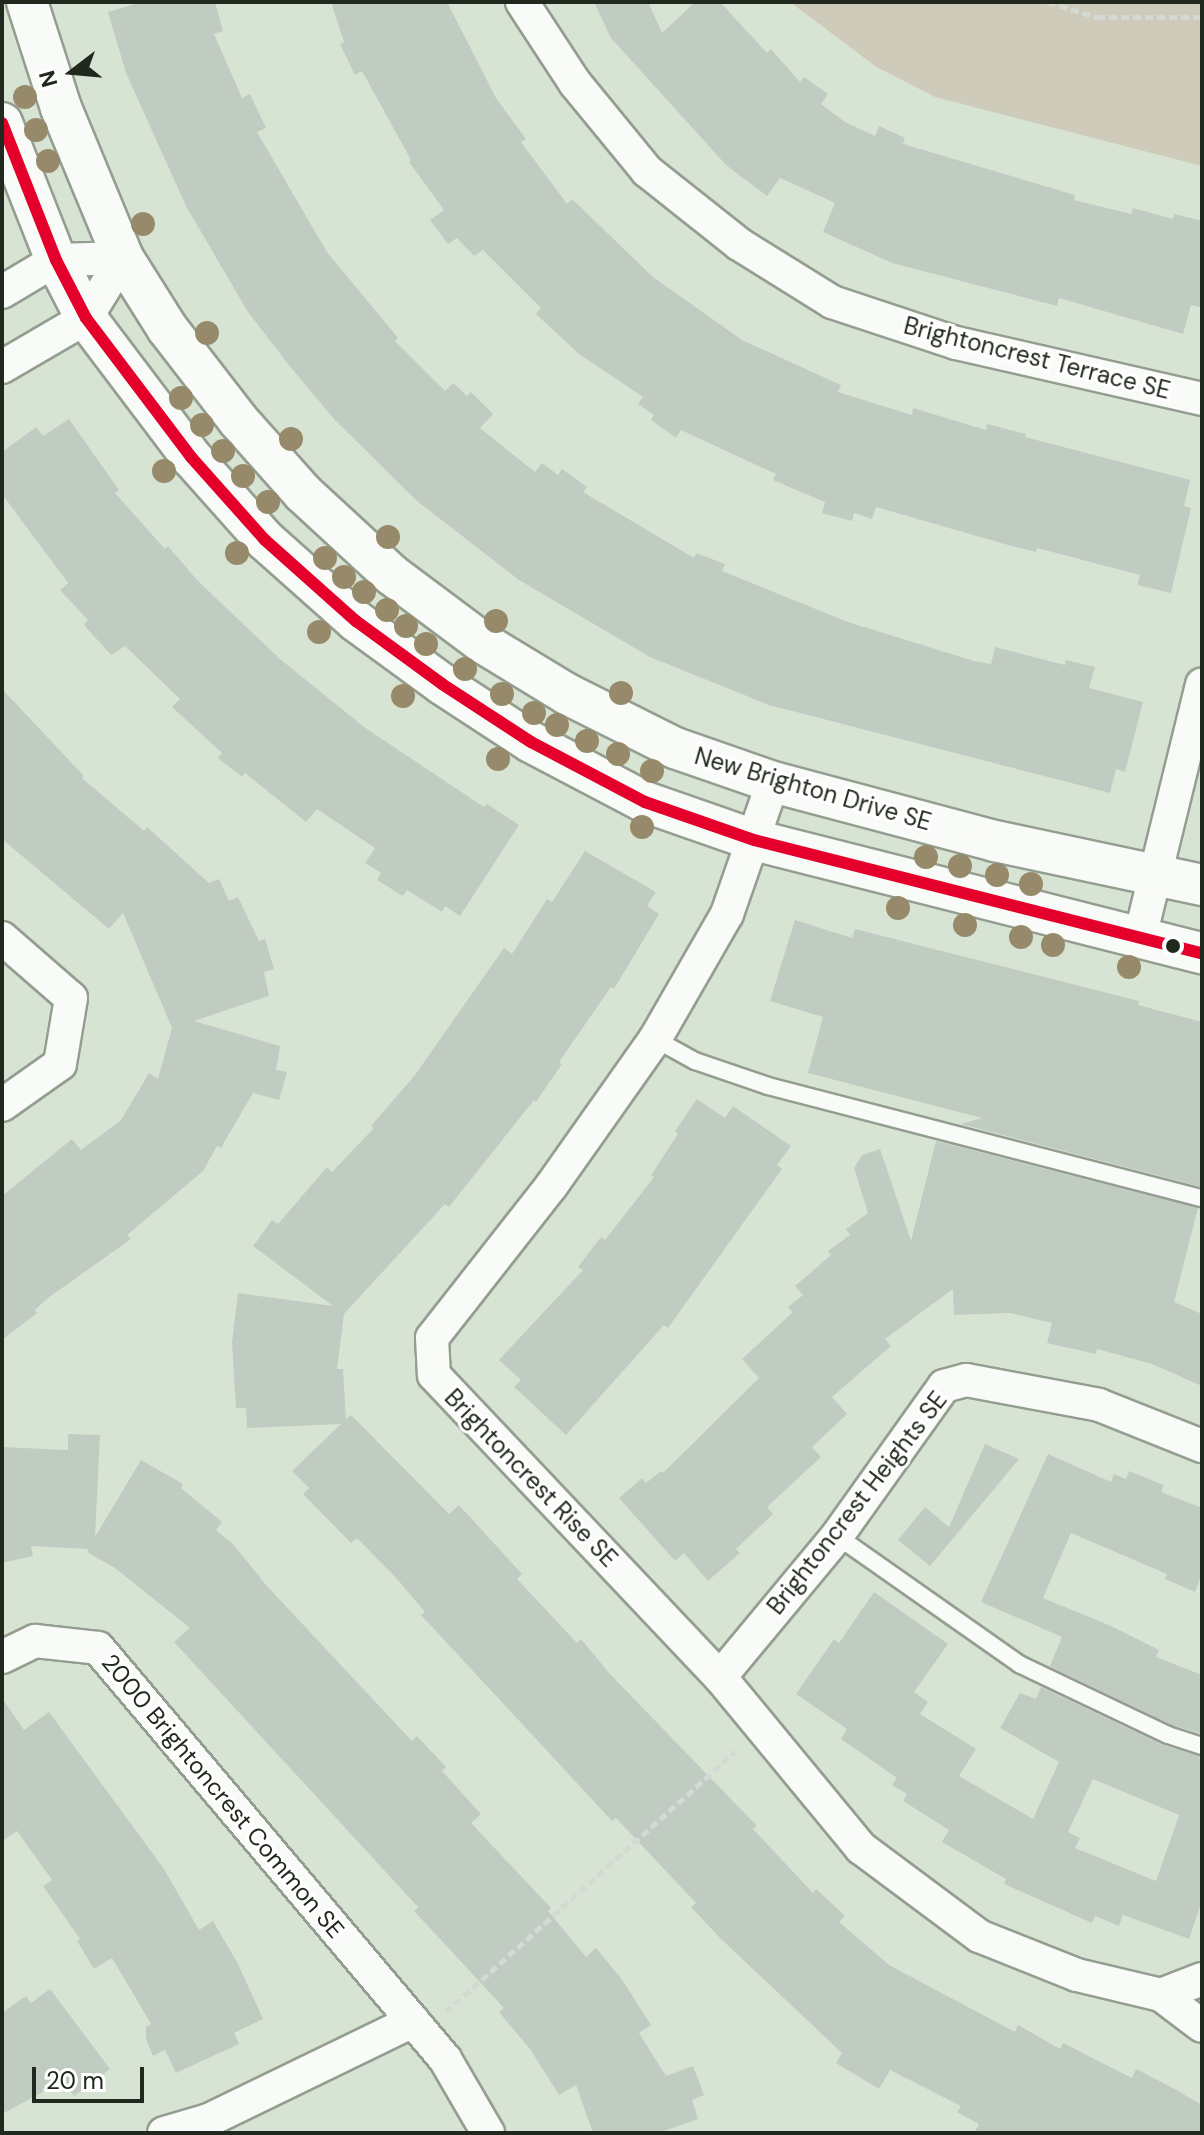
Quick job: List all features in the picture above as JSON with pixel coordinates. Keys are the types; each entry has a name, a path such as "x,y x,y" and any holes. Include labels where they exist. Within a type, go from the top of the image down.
{"street":[{"name":"New Brighton Drive SE","path":"27,2 61,108 123,258 167,328 238,420 303,493 392,575 483,643 567,694 675,748 773,782 995,841 1202,885"},
{"name":"Brightoncrest Terrace SE","path":"522,2 575,83 647,171 739,244 832,302 956,343 1202,399"},
{"path":"2,123 56,260 86,318 202,469 265,540 356,621 442,684 531,742 645,802 754,840 1202,953"},
{"path":"2,292 56,260 123,258"},
{"path":"2,367 86,318 123,258"},
{"path":"1140,937 1202,685"},
{"name":"Brightoncrest Rise SE","path":"773,782 727,914 655,1039 552,1185 432,1338 434,1375 720,1677 861,1848 979,1936 1077,1975 1161,1995 1202,2026"},
{"path":"2,938 71,998 60,1064 2,1105"},
{"name":"Brightoncrest Heights SE","path":"720,1677 837,1536 944,1386 966,1380 1099,1405 1202,1446"},
{"name":"2000 Brightoncrest Common SE","path":"2,1657 35,1641 98,1648 445,2059 488,2133"},
{"path":"1161,1995 1202,1979"},
{"path":"164,2133 209,2120 418,2027"}],"lane":[{"path":"655,1039 695,1061 768,1086 1202,1198"},
{"path":"837,1536 1019,1664 1168,1735 1202,1746"}],"path":[{"path":"1048,2 1097,17 1202,17"},
{"path":"418,2027 760,1729"}],"shaded area":[{"path":"790,2 1202,2 1202,166 935,97 875,66"}],"building":[{"path":"142,2 215,2 223,31 214,34 242,98 250,94 266,128 257,132 327,252 398,338 395,341 445,391 453,383 467,396 471,392 493,414 480,428 535,472 542,463 558,475 562,469 587,487 583,492 694,558 696,553 725,564 722,571 848,622 974,661 991,664 995,647 1065,665 1066,660 1095,667 1089,688 1143,702 1125,772 1116,769 1110,793 769,705 650,657 519,580 417,501 334,419 288,364 248,312 186,206 126,73 108,12"},
{"path":"331,2 447,2 496,98 526,139 521,142 567,204 572,199 653,277 742,340 841,385 838,392 912,415 913,408 986,430 987,424 1026,434 1025,437 1190,480 1184,506 1191,508 1171,593 1137,585 1140,575 1037,548 1036,552 1008,545 876,507 872,519 854,513 852,521 822,513 825,502 773,480 776,474 681,430 676,438 651,420 654,415 638,404 643,397 579,354 536,314 541,308 483,250 474,256 457,238 448,244 430,220 444,210 409,162 411,160 362,71 355,75 340,44 344,42"},
{"path":"594,2 648,2 662,33 695,2 720,2 767,53 771,49 800,82 804,77 828,94 821,104 845,122 875,136 879,126 905,138 903,144 1075,195 1074,200 1131,214 1133,208 1173,219 1174,214 1202,221 1202,308 1191,305 1183,334 1059,298 1057,306 892,263 823,232 835,203 780,178 767,196 726,165 611,38"},
{"path":"69,419 119,490 115,493 165,549 168,546 197,580 280,659 364,727 484,807 487,804 519,825 460,916 445,906 442,912 407,890 403,896 377,880 381,873 365,863 375,848 317,809 306,822 245,773 242,777 218,758 222,753 172,707 180,699 125,646 111,655 84,625 88,620 60,590 68,583 2,494 2,452 36,427 43,436"},
{"path":"2,689 84,776 82,778 144,831 147,827 209,883 219,879 229,901 238,897 259,941 265,939 274,969 264,972 269,996 194,1021 280,1046 276,1070 287,1072 279,1100 253,1093 221,1148 217,1146 203,1171 127,1235 131,1239 48,1298 35,1310 37,1313 2,1340 2,1196 72,1139 81,1150 121,1120 149,1073 158,1079 172,1028 123,913 109,929 2,839"},
{"path":"585,851 656,892 647,906 659,914 614,989 611,987 559,1062 562,1064 536,1102 534,1100 449,1207 445,1204 344,1314 337,1369 343,1369 346,1419 351,1415 449,1514 459,1505 522,1574 517,1579 577,1643 581,1639 609,1673 757,1826 753,1829 813,1893 816,1889 845,1916 839,1922 889,1965 1015,2032 1018,2025 1060,2049 1063,2043 1132,2078 1136,2069 1171,2087 1202,2105 1202,2133 974,2133 979,2124 957,2112 961,2106 890,2070 879,2089 836,2063 842,2053 720,1938 691,1907 696,1903 616,1818 612,1821 421,1615 425,1612 398,1580 357,1538 351,1543 303,1494 309,1488 292,1471 341,1424 247,1428 246,1408 236,1408 232,1342 238,1293 333,1306 253,1246 272,1220 278,1224 327,1167 332,1172 374,1128 371,1126 415,1075 504,948 512,954 547,899 552,902"},
{"path":"795,920 852,938 855,929 1139,1001 1138,1005 1202,1022 1202,1187 961,1124 982,1118 808,1073 823,1017 770,1001"},
{"path":"697,1099 725,1118 733,1106 791,1146 777,1165 782,1169 668,1328 664,1325 566,1435 514,1387 521,1380 499,1360 583,1270 578,1267 601,1237 605,1240 654,1177 651,1175 678,1134 675,1131"},
{"path":"936,1141 1198,1208 1174,1302 1202,1314 1202,1386 1152,1364 1097,1349 1096,1354 1047,1343 1052,1323 1010,1313 954,1315 953,1289 885,1339 891,1346 832,1397 847,1414 812,1447 821,1457 767,1507 773,1514 736,1549 740,1553 708,1581 684,1553 675,1561 619,1498 642,1478 646,1483 661,1471 663,1473 759,1378 742,1359 793,1312 788,1307 803,1295 795,1286 831,1255 828,1251 850,1235 846,1229 868,1213 854,1168 862,1155 880,1149 911,1241"},
{"path":"68,1434 100,1435 95,1537 141,1460 183,1484 181,1488 222,1522 216,1530 233,1544 266,1585 412,1741 417,1736 446,1767 442,1771 481,1814 471,1823 551,1908 548,1911 586,1957 596,1948 623,1981 651,2025 639,2033 666,2076 693,2066 704,2095 692,2100 698,2119 658,2133 593,2133 576,2085 559,2095 530,2049 499,2012 504,2008 414,1911 418,1907 174,1642 190,1628 115,1568 87,1552 89,1549 31,1546 33,1556 2,1563 2,1447 68,1450"},
{"path":"985,1444 1019,1459 930,1566 898,1540 925,1507 949,1527"},
{"path":"1048,1454 1111,1482 1114,1474 1126,1479 1129,1471 1164,1485 1161,1492 1202,1508 1202,1574 1195,1592 1165,1579 1167,1574 1071,1533 1043,1598 1111,1626 1159,1650 1156,1657 1202,1675 1202,1734 1172,1725 1053,1668 1050,1666 1062,1637 981,1602"},
{"path":"874,1592 948,1644 914,1692 928,1702 920,1714 976,1749 959,1776 1033,1819 1059,1762 1000,1728 1020,1693 1036,1699 1041,1687 1163,1745 1202,1757 1202,1901 1189,1939 1123,1915 1119,1926 1095,1916 1092,1923 1004,1884 1006,1879 942,1842 949,1830 903,1801 907,1794 892,1785 897,1778 841,1739 847,1729 796,1694 834,1639 839,1643","holes":["1093,1779 1179,1815 1156,1881 1075,1848 1080,1838 1068,1832"]},
{"path":"2,1698 24,1730 49,1712 164,1869 199,1930 213,1921 238,1964 263,2019 234,2033 239,2044 176,2073 165,2050 153,2056 146,2039 146,2027 151,2024 112,1958 94,1969 77,1941 80,1939 43,1886 52,1880 17,1831 2,1841"},
{"path":"50,1989 110,2069 74,2096 63,2081 2,2114 2,2013 26,1996 31,2003"}],"transit line":[{"path":"2,123 56,260 86,318 191,457 265,540 356,621 442,684 531,742 645,802 754,840 1202,953"}]}
